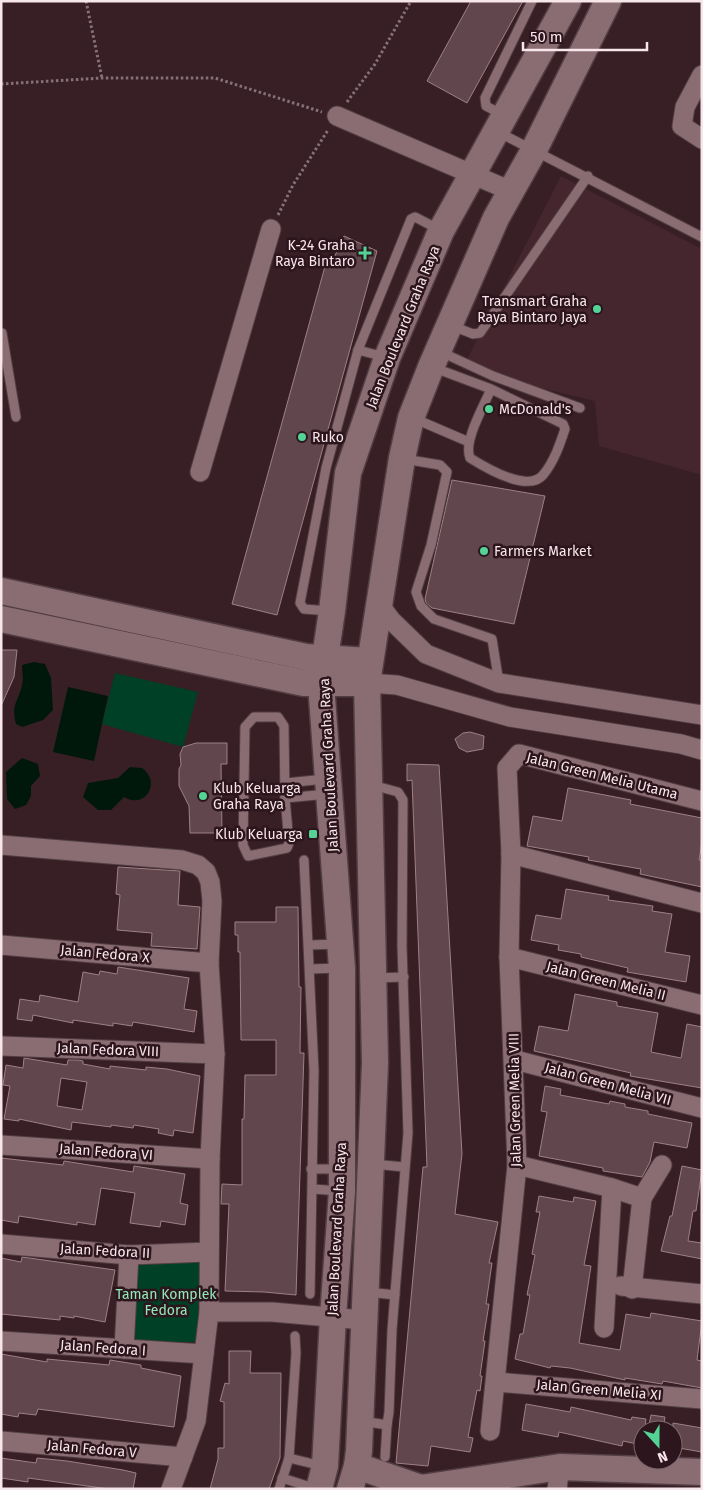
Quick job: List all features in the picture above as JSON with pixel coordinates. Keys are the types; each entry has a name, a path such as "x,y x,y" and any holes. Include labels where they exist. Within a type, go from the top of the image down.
{"main road":[{"name":"Jalan Boulevard Graha Raya","path":"320,1481 342,1180 342,956 321,684 332,611 348,473 387,358 441,231 568,1"},
{"path":"608,1 533,152 496,218 434,359 411,418 402,458 368,672 375,1063 360,1421 353,1477 421,1488 558,1478 702,1472"},
{"path":"1,591 306,657 325,658 368,672"},
{"path":"1,619 304,683 321,684 368,672"},
{"path":"323,714 331,700 345,694 360,698 369,710"}],"street":[{"path":"702,75 685,107 682,126 702,139"},
{"path":"337,116 511,191"},
{"path":"200,472 271,229"},
{"path":"378,604 391,620 426,654 499,682 613,699 702,715"},
{"path":"368,672 396,684 510,716 681,744 702,750"},
{"path":"610,732 613,699"},
{"name":"Jalan Green Melia Utama","path":"506,768 519,754 702,801"},
{"name":"Jalan Green Melia VIII","path":"490,1431 517,1165 515,1060 509,957 511,854 506,768"},
{"path":"1,846 182,860 198,865 206,872 210,882 212,901 209,962 215,1054 210,1160 209,1312 196,1421 171,1489"},
{"path":"511,854 702,903"},
{"name":"Jalan Fedora X","path":"1,945 209,962"},
{"name":"Jalan Green Melia II","path":"509,957 702,1005"},
{"name":"Jalan Fedora VIII","path":"1,1046 215,1054"},
{"name":"Jalan Green Melia VII","path":"515,1060 702,1108"},
{"name":"Jalan Fedora VI","path":"1,1145 210,1160"},
{"path":"517,1165 612,1188 642,1198"},
{"path":"632,1289 642,1198 662,1165"},
{"path":"604,1328 612,1188"},
{"name":"Jalan Fedora II","path":"1,1244 129,1255 208,1252"},
{"path":"124,1349 129,1255"},
{"path":"607,1283 632,1289 702,1294"},
{"path":"209,1312 272,1312 363,1320"},
{"name":"Jalan Fedora I","path":"1,1341 204,1354"},
{"name":"Jalan Green Melia XI","path":"496,1382 702,1399"},
{"name":"Jalan Fedora V","path":"1,1441 184,1457"}],"lane":[{"path":"532,1 485,98 486,106 501,124 533,152 588,176 702,237"},
{"path":"449,324 473,334 480,333 588,176"},
{"path":"332,611 304,609 300,603 326,468 358,350 411,219 415,218 441,231"},
{"path":"2,333 16,417"},
{"path":"358,350 387,358"},
{"path":"434,359 564,424 565,429 561,442 543,476 536,481 524,483 506,477 470,458 468,442 491,389"},
{"path":"434,359 492,376 580,408"},
{"path":"411,418 468,442"},
{"path":"402,458 440,465 447,472 431,546 416,592 420,606 434,619 492,639 499,682"},
{"path":"278,717 284,726 286,798 289,843 287,848 248,856 243,845 245,727 254,718 278,717"},
{"path":"286,783 329,786"},
{"path":"370,784 398,792 403,800 402,946 408,1133 404,1168 385,1457"},
{"path":"286,798 329,786"},
{"path":"304,860 310,945 314,1071 310,1294"},
{"path":"310,945 342,956"},
{"path":"310,969 342,956"},
{"path":"372,978 404,977"},
{"path":"371,1164 404,1168"},
{"path":"311,1168 342,1180"},
{"path":"313,1189 342,1180"},
{"path":"365,1292 395,1295"},
{"path":"279,1489 288,1458 296,1353 295,1336"},
{"path":"360,1421 387,1425"},
{"path":"288,1458 320,1481"},
{"path":"282,1478 320,1481"}],"path":[{"path":"86,1 102,78"},
{"path":"1,84 102,78 215,78 337,116"}],"shaded area":[{"name":"Transmart Graha Raya Bintaro Jaya","path":"561,176 702,249 702,475 599,446 595,401 462,369"},
{"path":"34,662 45,664 51,678 53,710 43,720 22,727 16,724 14,712 23,683 22,665"},
{"path":"68,687 108,696 94,761 53,752"},
{"path":"22,758 38,764 40,776 31,786 31,796 26,805 15,809 7,799 6,772"},
{"path":"130,767 142,768 151,780 151,787 144,797 132,800 124,797 111,810 98,810 83,797 88,783 118,778"}],"green space":[{"path":"115,673 198,692 183,747 102,724"},
{"name":"Taman Komplek Fedora","path":"200,1260 197,1342 135,1342 132,1261"}],"building":[{"path":"471,1 523,1 467,103 427,81"},
{"name":"Ruko","path":"344,236 377,251 277,615 232,604 327,259 333,260"},
{"name":"Farmers Market","path":"452,480 545,496 514,624 432,608 426,603 425,599"},
{"path":"1,650 17,650 14,677 1,706"},
{"path":"470,732 484,736 483,749 467,752 459,748 455,739 463,733"},
{"name":"Klub Keluarga Graha Raya","path":"196,743 227,743 227,764 221,764 222,833 190,833 189,806 179,786 180,754 183,747"},
{"path":"407,764 439,765 462,1154 455,1214 498,1222 489,1263 492,1263 486,1304 489,1304 483,1341 485,1341 480,1376 482,1376 480,1391 477,1390 468,1437 473,1438 470,1452 431,1446 428,1466 396,1463 423,1167 427,1167 412,780 407,781"},
{"path":"568,788 631,800 630,804 702,818 702,842 699,860 702,860 702,887 640,874 641,869 588,860 589,857 527,846 533,816 562,821"},
{"path":"118,867 180,871 178,905 200,907 197,949 151,946 152,933 117,930 120,895 116,894"},
{"path":"566,889 609,896 608,900 653,906 652,911 672,914 665,952 690,956 686,982 627,972 628,968 581,957 581,954 558,950 559,945 531,940 536,915 561,919"},
{"path":"276,907 298,907 299,987 301,987 300,1053 304,1053 296,1295 225,1291 229,1204 221,1204 222,1184 242,1185 242,1119 244,1119 245,1075 276,1075 276,1040 241,1040 240,952 238,952 238,935 235,935 235,922 276,922"},
{"path":"118,967 189,978 184,1009 197,1011 194,1032 133,1022 132,1026 113,1023 113,1026 73,1020 73,1023 33,1015 32,1021 17,1019 20,999 39,1002 40,995 78,1002 83,972 99,975 100,971 117,974"},
{"path":"575,994 617,1002 617,1006 658,1013 651,1052 681,1058 687,1024 702,1027 702,1088 630,1076 631,1073 534,1051 539,1026 568,1031"},
{"path":"24,1058 67,1065 68,1060 78,1060 83,1061 83,1064 110,1069 110,1066 146,1070 146,1067 200,1076 193,1133 174,1130 173,1136 158,1133 159,1129 134,1125 133,1128 111,1125 111,1127 72,1122 71,1130 19,1119 19,1121 4,1119 10,1086 3,1085 6,1065 23,1068","holes":["61,1078 87,1082 82,1110 57,1106"]},
{"path":"545,1086 561,1089 560,1095 609,1104 610,1101 625,1104 625,1107 648,1111 648,1114 692,1123 687,1148 654,1142 650,1162 642,1177 603,1171 603,1168 539,1156 547,1112 541,1111"},
{"path":"1,1158 63,1165 64,1161 133,1172 134,1166 185,1174 180,1203 188,1205 185,1225 161,1221 160,1227 130,1223 135,1193 101,1188 95,1225 77,1222 77,1225 19,1216 18,1223 1,1220"},
{"path":"682,1166 702,1170 696,1211 693,1211 688,1241 702,1243 702,1259 661,1251 670,1216 672,1216"},
{"path":"539,1196 573,1202 574,1197 596,1201 584,1265 591,1266 579,1343 620,1350 626,1314 650,1318 651,1313 702,1321 697,1360 702,1361 702,1388 663,1381 662,1384 625,1378 625,1380 570,1368 551,1366 550,1368 515,1359 520,1334 523,1334 530,1295 527,1295 535,1255 532,1254 540,1212 536,1212"},
{"path":"22,1257 115,1270 105,1322 74,1316 74,1318 60,1316 60,1320 1,1314 1,1258 21,1262"},
{"path":"229,1351 251,1351 250,1373 281,1373 280,1458 269,1489 210,1489 218,1459 218,1448 224,1448 224,1402 220,1401 225,1383 229,1384"},
{"path":"1,1354 47,1362 47,1359 109,1365 110,1360 141,1365 141,1368 181,1376 174,1427 38,1409 36,1415 19,1413 18,1417 1,1414"},
{"path":"526,1404 570,1412 571,1407 631,1420 632,1417 646,1419 633,1420 633,1443 623,1441 622,1446 559,1432 558,1437 522,1430"},
{"path":"651,1415 665,1417 665,1420 650,1420"},
{"path":"683,1425 702,1428 702,1452 683,1449"},
{"path":"1,1458 36,1463 37,1458 67,1461 136,1473 133,1489 109,1489 28,1478 28,1482 1,1478"}],"place":[{"name":"K-24 Graha Raya Bintaro","path":"365,253"},
{"name":"Transmart Graha Raya Bintaro Jaya","path":"597,309"},
{"name":"McDonald's","path":"489,409"},
{"name":"Ruko","path":"302,437"},
{"name":"Farmers Market","path":"484,551"},
{"name":"Klub Keluarga Graha Raya","path":"203,796"},
{"name":"Klub Keluarga","path":"313,834"}]}
